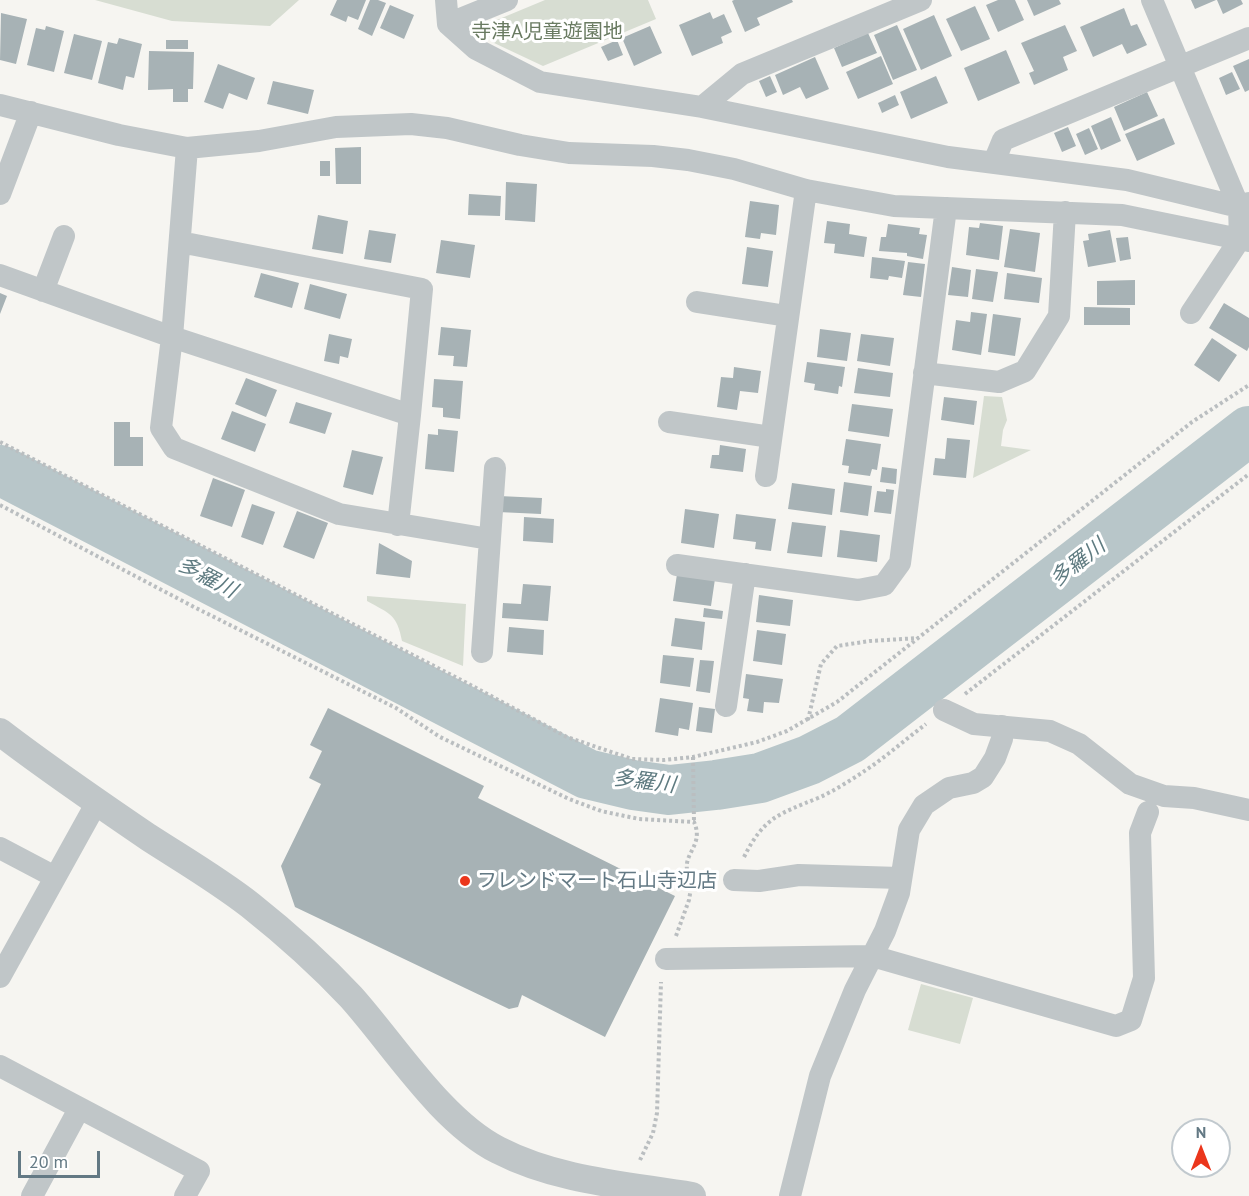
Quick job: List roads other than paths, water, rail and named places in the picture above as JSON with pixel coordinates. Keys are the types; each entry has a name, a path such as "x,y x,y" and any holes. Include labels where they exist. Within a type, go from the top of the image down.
{"street":[{"path":"446,0 448,24 476,49 540,82 702,107 948,157 1127,180 1244,205"},
{"path":"448,24 507,0"},
{"path":"702,107 742,74 921,0"},
{"path":"1152,0 1180,67 1244,205 1244,240 1191,313"},
{"path":"994,162 1003,140 1249,38"},
{"path":"0,105 119,135 187,148 259,141 336,127 411,124 447,128 520,145 569,153 653,156 688,160 734,169 806,190 894,206 1122,215 1244,240"},
{"path":"0,194 31,112"},
{"path":"187,148 172,338 161,428 174,448 339,514 489,539"},
{"path":"766,476 806,190"},
{"path":"677,565 858,590 884,585 900,563 946,208"},
{"path":"924,372 999,382 1025,371 1059,316 1065,212"},
{"path":"43,291 64,236"},
{"path":"180,242 422,289 398,525"},
{"path":"0,275 172,338 410,415"},
{"path":"697,302 787,316"},
{"path":"669,422 771,436"},
{"path":"482,652 495,468"},
{"path":"726,706 744,574"},
{"path":"944,710 974,724 1050,731 1079,744 1130,784 1164,796 1194,798 1249,810"},
{"path":"790,1196 820,1076 855,990 885,930 898,893 909,830 924,805 949,788 972,783 983,777 1002,739 1002,726"},
{"path":"0,732 67,783 250,905 315,962 350,997 437,1100 466,1128 496,1149 534,1166 576,1178 620,1188 692,1196"},
{"path":"0,977 97,802"},
{"path":"666,959 872,956 1116,1026 1131,1020 1144,978 1140,833 1148,812"},
{"path":"0,848 55,877"},
{"path":"734,880 759,881 799,875 900,878"},
{"path":"0,1066 199,1171 185,1196"},
{"path":"32,1196 79,1109"}],"waterway":[{"name":"多羅川","path":"0,470 587,774 633,785 669,790 760,778 809,760 850,739 1249,431"}],"place":[{"name":"フレンドマート石山寺辺店","path":"465,881"}],"park label":[{"name":"寺津A児童遊園地","path":"547,32"}]}
